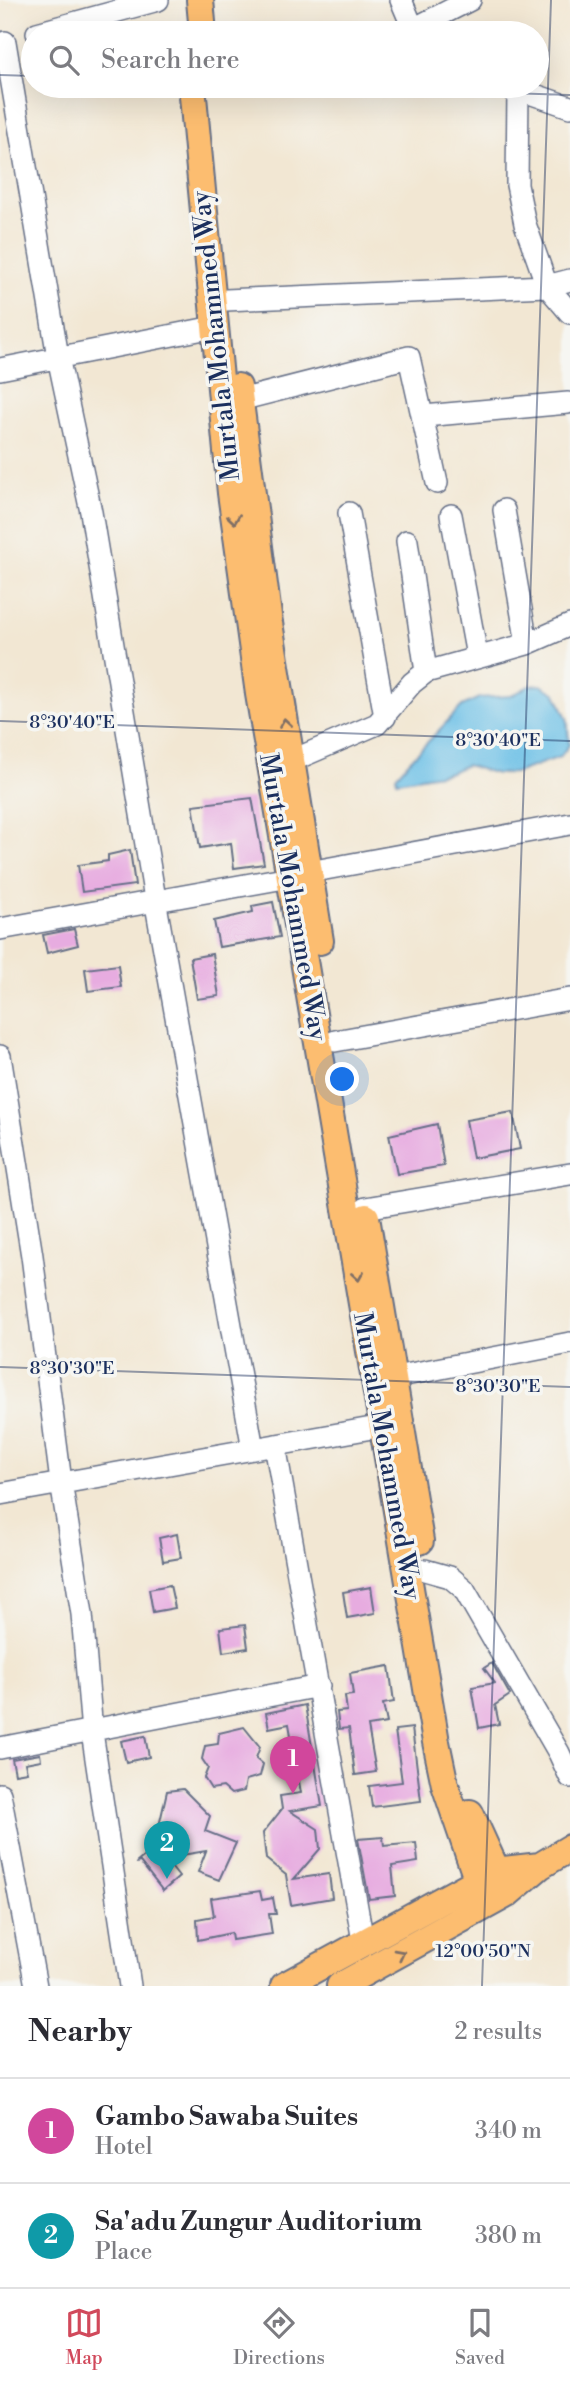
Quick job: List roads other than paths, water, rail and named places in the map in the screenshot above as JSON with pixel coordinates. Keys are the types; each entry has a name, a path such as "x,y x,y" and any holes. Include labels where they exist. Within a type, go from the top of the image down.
{"main road":[{"path":"185,0 187,21"},
{"path":"200,0 202,21"},
{"name":"Murtala Mohammed Way","path":"193,98 214,327 244,595 335,1041 395,1377 459,1774 491,1888"},
{"name":"Murtala Mohammed Way","path":"208,98 226,300 291,761 300,874 383,1426 436,1742 459,1831 491,1888"},
{"path":"436,1902 455,1876 459,1831"},
{"path":"340,1986 491,1888 540,1866 570,1848"},
{"path":"284,1986 436,1902 491,1888"}],"street":[{"path":"82,21 158,0"},
{"path":"200,0 215,0"},
{"path":"401,0 410,21"},
{"path":"432,21 470,0"},
{"path":"21,38 3,43 58,357 91,512 155,899 253,1449"},
{"path":"514,98 517,185 525,224 547,286 570,313"},
{"path":"545,98 570,107"},
{"path":"226,300 547,286 570,280"},
{"path":"0,369 214,327"},
{"path":"240,400 409,356 437,484"},
{"path":"424,416 568,403"},
{"path":"504,510 527,644"},
{"path":"349,513 385,716"},
{"path":"451,515 477,656"},
{"path":"407,541 426,672"},
{"path":"291,761 358,734 385,716 412,683 426,672 527,644 570,625"},
{"path":"0,929 570,824"},
{"path":"335,1041 570,999"},
{"path":"0,1056 33,1256 61,1482 82,1614 92,1732 130,1986"},
{"path":"365,1208 570,1174"},
{"path":"395,1377 570,1343"},
{"path":"0,1494 383,1426"},
{"path":"275,1445 363,1941"},
{"path":"425,1570 450,1577 464,1589 565,1750 570,1777"},
{"path":"0,1748 319,1686"},
{"path":"0,1794 36,1986"}],"water":[{"path":"541,685 556,694 567,718 569,745 560,757 515,773 497,774 466,765 451,772 397,781 396,776 462,706 479,698 511,696 529,686"}],"place":[{"name":"Gambo Sawaba Suites","path":"293,1794"},
{"name":"Sa'adu Zungur Auditorium","path":"167,1879"}]}
